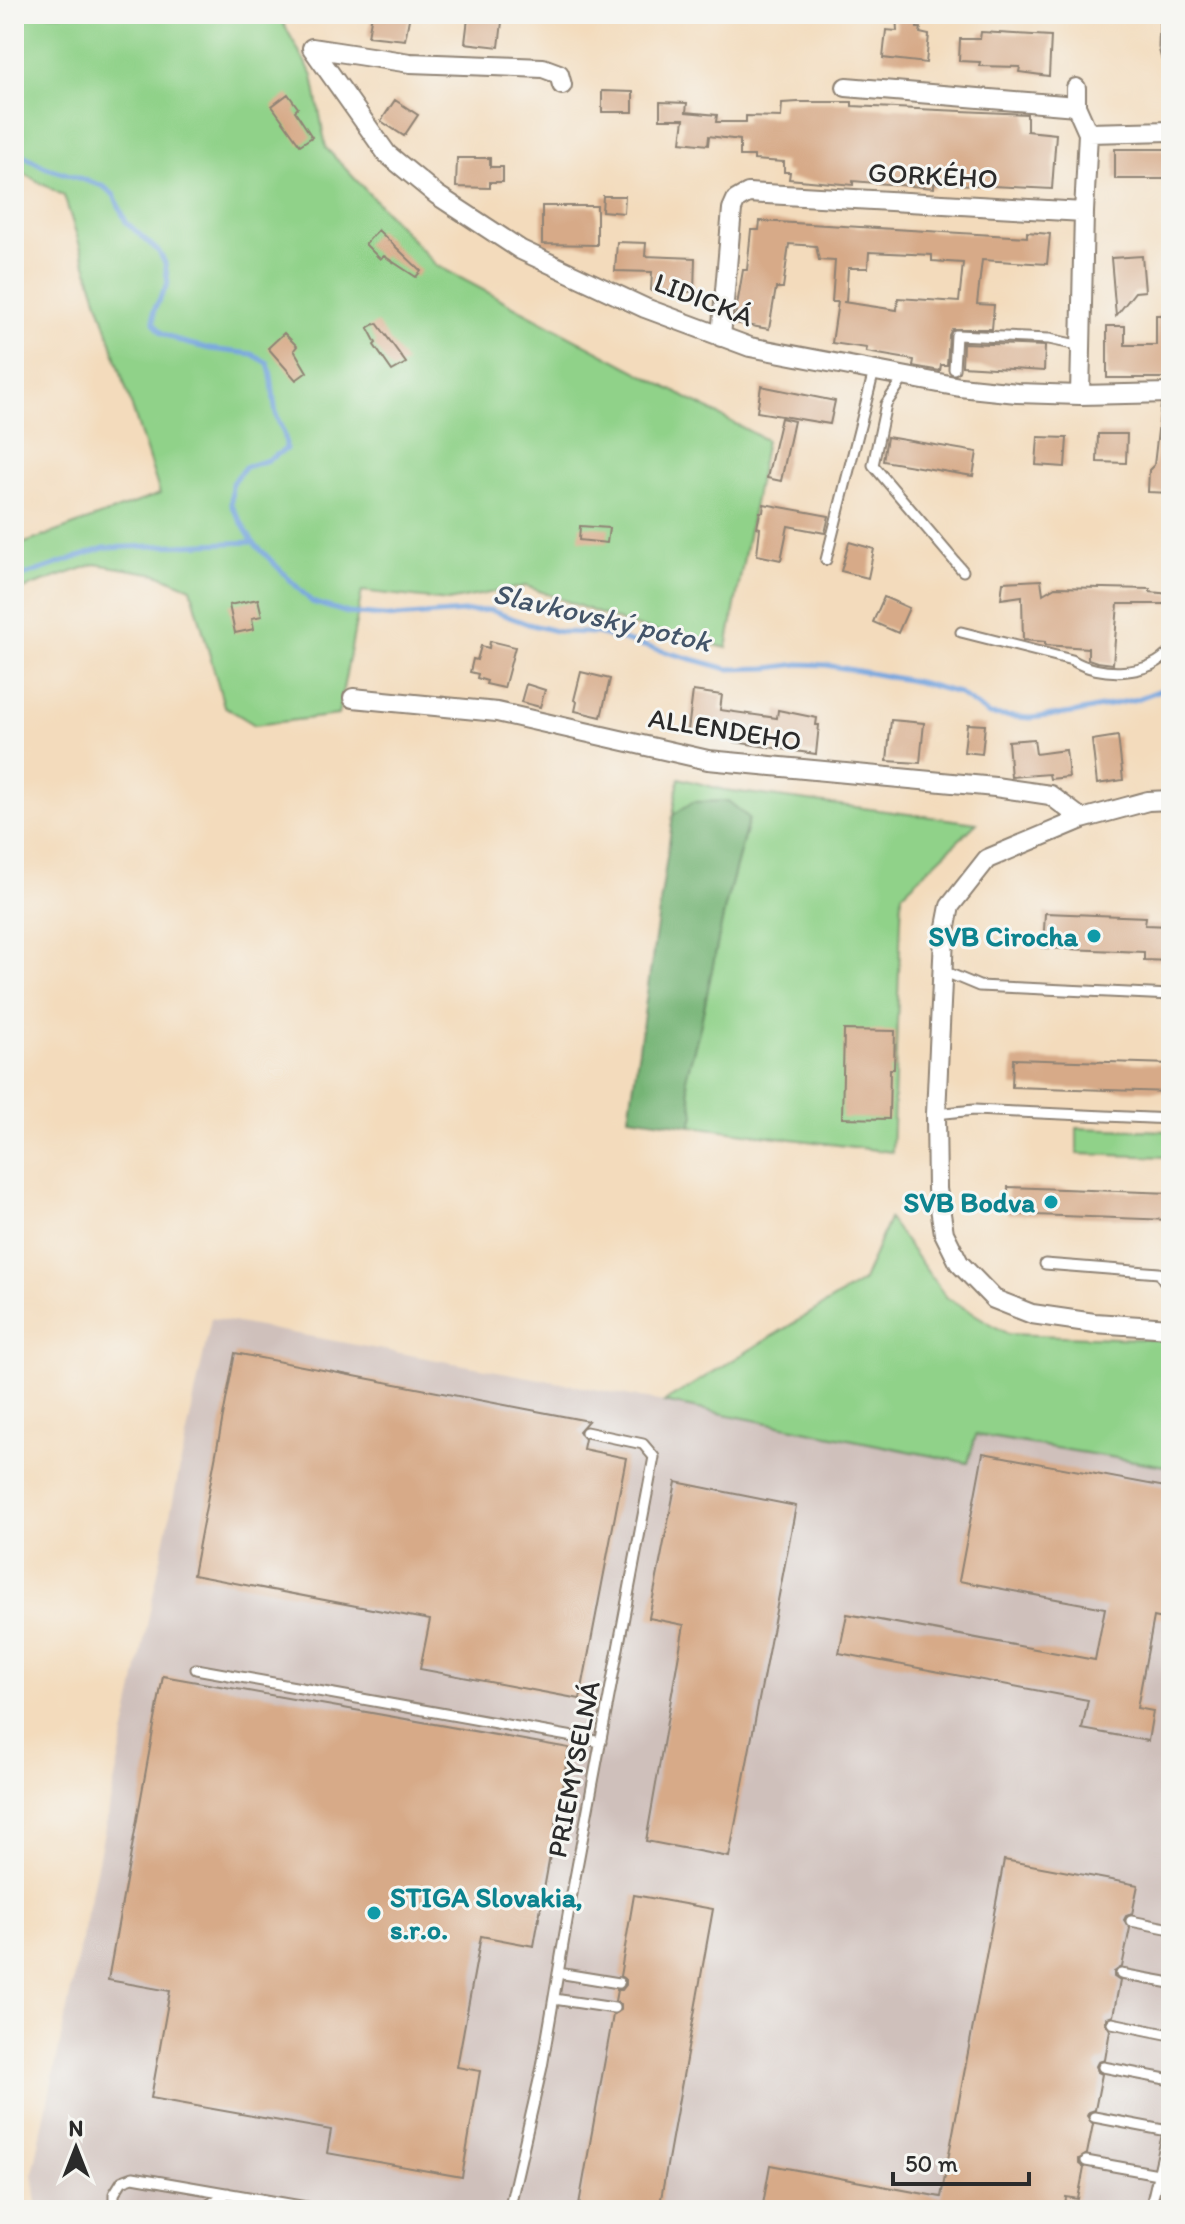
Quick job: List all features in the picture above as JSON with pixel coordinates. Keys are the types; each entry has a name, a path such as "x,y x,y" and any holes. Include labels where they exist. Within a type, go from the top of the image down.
{"street":[{"name":"LIDICKÁ","path":"562,85 559,74 543,68 410,63 312,48 387,154 437,195 521,250 645,308 750,347 960,387 1080,395 1171,393"},
{"path":"846,87 1076,97 1088,133 1080,395"},
{"path":"1088,133 1171,131"},
{"name":"GORKÉHO","path":"721,337 732,209 736,200 748,193 1084,212"},
{"name":"ALLENDEHO","path":"353,698 497,712 708,760 1050,795 1082,819"},
{"path":"1171,800 1148,801 1082,819 987,859 950,906 944,937 936,1114 937,1189 944,1233 959,1263 994,1299 1032,1314 1094,1323 1171,1328"}],"lane":[{"path":"1165,14 1164,47 1171,75"},
{"path":"954,369 956,335 1049,339 1082,346"},
{"path":"826,560 874,371"},
{"path":"905,376 886,404 873,465 963,571"},
{"path":"961,632 1072,660 1086,669 1112,672 1156,664 1171,650"},
{"path":"943,971 979,986 1171,995"},
{"path":"936,1114 974,1110 1171,1119"},
{"path":"1045,1264 1159,1273 1171,1291"},
{"name":"PRIEMYSELNÁ","path":"509,2210 542,2067 654,1457 643,1444 586,1432"},
{"path":"196,1669 601,1742"},
{"path":"1131,1921 1171,1929"},
{"path":"558,1973 619,1983"},
{"path":"1121,1974 1171,1983"},
{"path":"554,1999 614,2008"},
{"path":"1112,2023 1171,2035"},
{"path":"1103,2067 1171,2080"},
{"path":"1094,2117 1168,2131"},
{"path":"1150,2210 1171,2120"},
{"path":"1086,2161 1158,2174"},
{"path":"114,2210 114,2194 122,2181 133,2177 324,2210"},
{"path":"200,2210 228,2193"}],"shaded area":[{"path":"211,1318 664,1402 968,1463 975,1435 1171,1467 1171,2210 38,2210 33,2173"}],"green space":[{"path":"14,14 278,14 313,76 326,148 436,265 766,440 727,648 630,625 526,586 448,601 362,591 338,715 255,725 224,706 191,588 157,574 95,564 14,592 14,547 160,494 64,196 14,168"},
{"path":"679,778 724,790 977,823 902,894 892,1152 691,1126 694,1114 686,1078 725,907 749,819 693,802 673,815"},
{"path":"728,801 749,818 686,1078 694,1114 691,1126 629,1117 673,815 693,802"},
{"path":"1077,1128 1168,1131 1168,1157 1077,1154"},
{"path":"889,1219 946,1297 1008,1334 1171,1340 1171,1467 976,1435 968,1463 664,1402 863,1281"}],"building":[{"path":"372,14 410,14 405,40 368,36"},
{"path":"896,14 917,14 917,28 921,28 920,33 929,35 926,63 883,58 886,30 897,31"},
{"path":"468,18 502,22 499,47 465,43"},
{"path":"981,32 1051,36 1049,76 1019,72 1020,67 979,66 980,62 959,61 960,39 980,39"},
{"path":"602,91 633,92 633,112 602,112"},
{"path":"288,94 312,137 300,145 272,106"},
{"path":"395,100 418,115 404,136 381,121"},
{"path":"660,102 687,103 686,112 717,115 716,122 746,122 746,116 781,117 782,103 799,102 852,102 852,106 1027,114 1027,131 1056,134 1052,189 934,183 934,188 853,181 853,185 789,179 790,172 784,172 784,162 740,156 740,140 709,136 708,145 681,142 684,119 660,119"},
{"path":"1115,149 1171,149 1171,179 1115,179"},
{"path":"457,158 490,158 490,167 503,167 503,182 490,182 490,188 456,187"},
{"path":"603,196 625,196 624,213 602,211"},
{"path":"542,206 597,206 597,245 542,244"},
{"path":"760,221 1027,237 1027,232 1050,234 1047,264 982,260 977,304 994,305 992,329 952,329 947,365 941,365 940,371 913,366 914,360 832,343 838,302 832,302 835,261 819,260 816,246 789,244 783,288 776,288 769,329 734,323 743,270 747,270 751,230 759,230","holes":["869,252 932,255 932,261 963,263 959,302 898,298 897,310 843,302 846,302 848,268 868,268"]},
{"path":"378,230 421,271 416,277 384,256 380,259 365,244"},
{"path":"617,242 646,243 645,256 695,258 694,292 651,291 652,272 615,271"},
{"path":"1142,256 1145,291 1135,292 1116,316 1111,258"},
{"path":"1156,315 1171,315 1171,378 1107,378 1107,326 1125,326 1125,345 1156,345"},
{"path":"377,323 406,363 392,371 374,345 376,343 368,328"},
{"path":"284,333 297,346 294,350 307,372 296,380 268,348"},
{"path":"963,343 1045,346 1044,371 962,366"},
{"path":"761,386 835,401 830,424 757,412"},
{"path":"1161,405 1171,405 1171,493 1148,492"},
{"path":"781,418 794,421 781,481 767,478"},
{"path":"1098,434 1127,434 1126,463 1097,462"},
{"path":"887,437 977,452 973,476 883,461"},
{"path":"1038,437 1067,438 1065,467 1036,465"},
{"path":"764,504 829,516 825,533 788,526 781,560 757,555 760,528 757,527"},
{"path":"580,526 609,528 607,543 579,540"},
{"path":"849,542 874,549 868,578 841,571"},
{"path":"1041,580 1043,594 1055,587 1150,589 1150,592 1171,594 1171,604 1118,604 1113,664 1097,662 1088,659 1088,648 1023,640 1022,596 1001,599 1003,582"},
{"path":"884,597 909,608 898,633 873,622"},
{"path":"258,599 262,616 252,618 254,629 235,633 229,605"},
{"path":"490,641 515,647 504,688 486,684 487,681 477,678 478,674 470,672 481,646 489,648"},
{"path":"581,672 610,679 601,717 575,711 577,702 574,700"},
{"path":"526,684 545,690 540,707 521,702"},
{"path":"693,691 722,695 720,710 777,718 778,710 817,718 816,754 734,742 735,738 688,731"},
{"path":"891,720 924,723 920,763 887,761"},
{"path":"967,724 985,725 982,754 964,752"},
{"path":"1118,736 1123,780 1097,784 1092,740"},
{"path":"1034,739 1036,754 1066,750 1069,777 1050,779 1049,774 1011,777 1008,741"},
{"name":"SVB Cirocha","path":"1045,913 1146,917 1145,925 1171,926 1171,961 1144,960 1144,952 1043,948"},
{"path":"844,1030 895,1031 894,1069 890,1069 889,1119 842,1118"},
{"path":"1013,1059 1171,1064 1171,1092 1012,1087"},
{"path":"1008,1187 1171,1193 1171,1220 1007,1214"},
{"path":"235,1353 588,1421 579,1431 585,1439 583,1449 626,1458 580,1699 420,1669 430,1620 193,1575"},
{"path":"983,1453 1171,1488 1171,1621 1154,1617 1137,1708 1153,1711 1148,1741 1082,1729 1088,1700 839,1653 847,1614 1095,1660 1105,1608 959,1581"},
{"path":"676,1482 796,1506 729,1857 646,1841 684,1625 649,1618"},
{"name":"STIGA Slovakia, s.r.o.","path":"163,1676 569,1748 534,1946 481,1936 457,2067 480,2071 462,2177 327,2153 331,2130 151,2098 170,1991 108,1980"},
{"path":"1004,1860 1138,1885 1132,1914 1124,1920 1130,1928 1122,1967 1114,1972 1114,1977 1120,1981 1113,2016 1105,2022 1110,2030 1105,2060 1096,2066 1102,2074 1095,2110 1087,2116 1093,2124 1087,2154 1079,2159 1079,2164 1084,2168 1078,2199 1066,2197 1065,2210 762,2210 770,2165 941,2197"},
{"path":"634,1895 713,1909 659,2210 578,2210 613,2015 621,2010 621,2005 615,2001 617,1990 622,1990 626,1985 626,1980 620,1976"}],"waterway":[{"name":"Slavkovský potok","path":"14,150 45,167 103,186 114,195 126,222 159,252 165,263 168,283 154,310 154,323 162,333 210,349 252,354 268,363 275,410 286,449 268,460 245,467 232,483 231,505 253,542 312,602 348,613 395,617 490,610 560,632 597,633 728,669 826,665 918,682 958,693 989,715 1030,718 1073,713 1137,699 1171,686"},
{"path":"14,579 104,548 253,542"}],"place":[{"name":"SVB Cirocha","path":"1094,936"},
{"name":"SVB Bodva","path":"1051,1202"},
{"name":"STIGA Slovakia, s.r.o.","path":"374,1913"}]}
